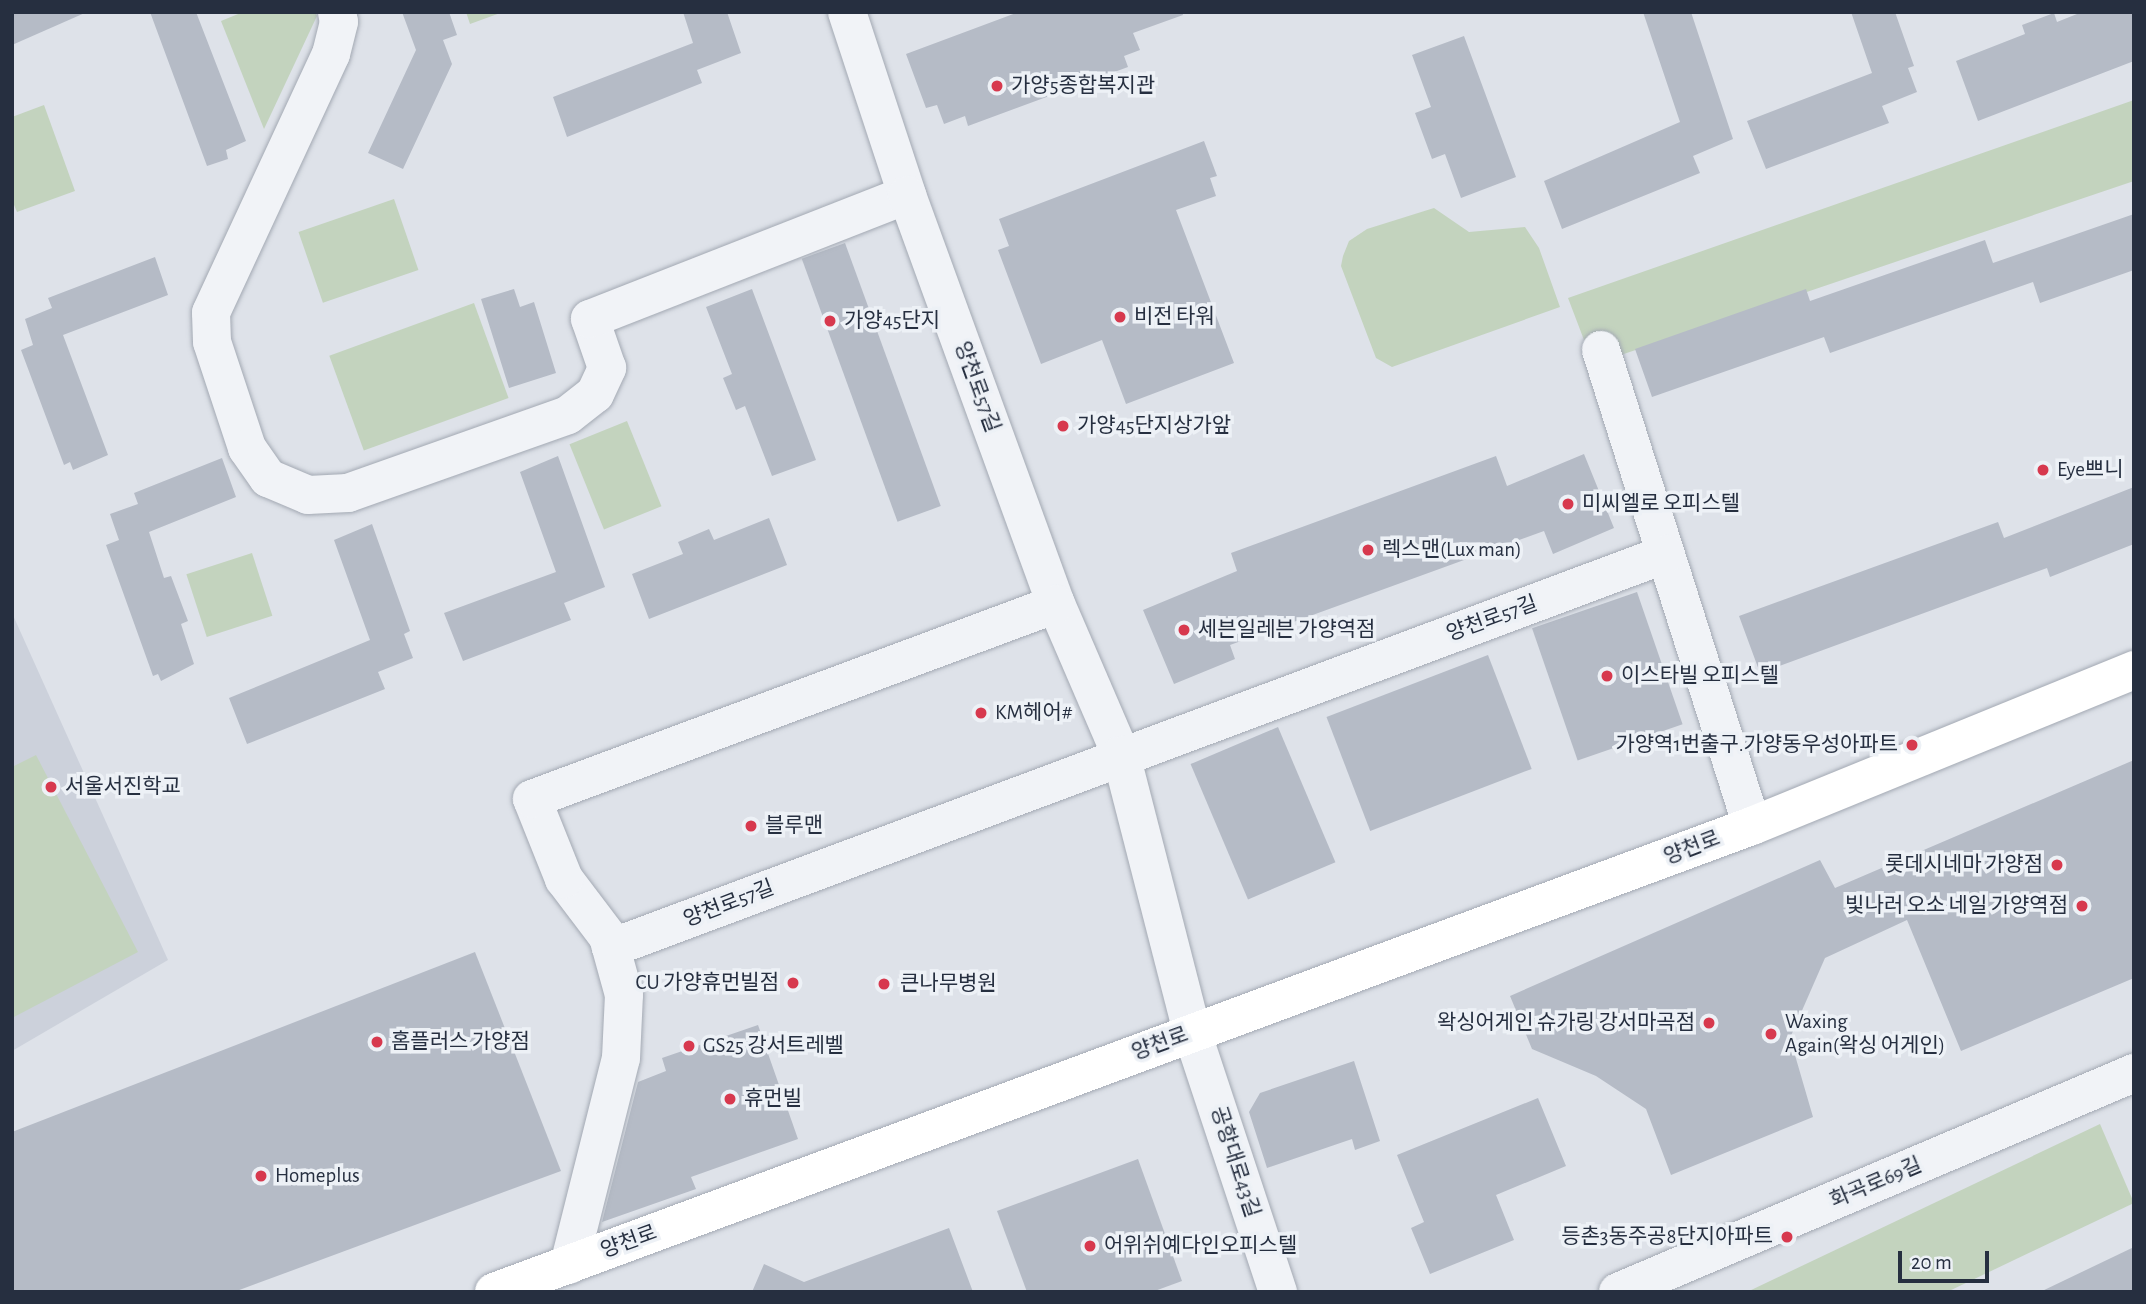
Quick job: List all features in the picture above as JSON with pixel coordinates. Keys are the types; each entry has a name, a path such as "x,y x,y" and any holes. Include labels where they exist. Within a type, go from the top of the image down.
{"main road":[{"name":"양천로","path":"494,1292 1752,826 2134,670"}],"street":[{"path":"337,12 339,22 331,54 211,313 212,342 247,448 268,478 308,495 348,493 569,415 594,394 607,368 590,319 907,195"},
{"name":"양천로57길","path":"847,12 907,195 1056,604 1121,755 1192,1032"},
{"path":"1601,350 1752,826"},
{"name":"양천로57길","path":"611,948 1121,755 1666,554"},
{"name":"양천로","path":"569,1265 621,1058 624,995 608,937 564,878 532,799 1056,604"},
{"name":"공항대로43길","path":"1192,1032 1278,1292"},
{"name":"화곡로69길","path":"1618,1292 2134,1073"}],"shaded area":[{"name":"서울서진학교","path":"12,613 168,960 12,1051"}],"green space":[{"path":"243,12 315,12 317,16 264,129 221,21"},
{"path":"466,12 503,12 470,24"},
{"path":"2134,100 2134,181 1612,358 1610,347 1584,340 1568,298"},
{"path":"44,105 75,191 17,212 12,200 12,117"},
{"path":"394,199 418,270 323,303 299,232"},
{"path":"1434,208 1469,232 1525,227 1539,248 1560,307 1392,367 1376,358 1341,266 1343,256 1349,241 1367,229"},
{"path":"474,303 509,398 364,451 329,356"},
{"path":"627,421 661,506 604,530 570,444"},
{"path":"252,553 272,616 207,637 186,574"},
{"path":"36,755 138,952 12,1018 12,767"},
{"path":"2100,1124 2134,1203 1947,1292 1747,1292"}],"building":[{"path":"12,12 87,12 12,45"},
{"path":"150,12 196,12 246,141 226,150 228,159 207,166"},
{"path":"402,12 449,12 457,35 443,40 452,64 403,169 368,153 416,50"},
{"path":"683,12 727,12 741,53 697,70 702,83 567,137 553,97 693,43"},
{"name":"가양5종합복지관","path":"1019,12 1182,12 1183,15 1133,33 1140,50 1124,56 1128,67 968,126 965,116 944,124 937,105 926,108 906,54"},
{"path":"1643,12 1691,12 1733,139 1693,156 1700,173 1562,229 1544,181 1680,122"},
{"path":"1851,12 1895,12 1914,66 1908,68 1917,92 1882,106 1889,123 1766,169 1747,121 1872,73"},
{"path":"2082,12 2134,12 2134,61 1978,121 1956,61 2025,34 2022,25 2054,13 2057,22"},
{"path":"1464,36 1516,177 1461,198 1445,154 1432,159 1415,113 1431,107 1412,55"},
{"path":"1204,141 1217,176 1210,178 1216,196 1176,210 1234,363 1126,404 1102,340 1041,364 998,250 1009,246 999,219"},
{"path":"2134,214 2134,270 2040,303 2033,282 1830,353 1824,337 1652,397 1635,349 1806,289 1810,301 1985,240 1993,263"},
{"path":"845,243 941,506 898,522 802,259"},
{"path":"155,257 168,295 63,335 108,455 73,470 70,462 64,465 21,350 33,345 25,319 52,308 48,298"},
{"path":"514,289 520,307 534,302 556,373 509,388 481,299"},
{"path":"752,289 816,460 772,476 745,406 736,410 723,378 732,374 706,307"},
{"path":"1584,454 1614,528 1553,554 1544,531 1230,645 1235,659 1174,684 1143,610 1237,571 1231,553 1496,456 1507,486"},
{"path":"558,456 605,587 564,603 571,620 463,661 444,613 556,572 520,472"},
{"path":"222,458 236,497 149,532 164,578 171,576 188,621 181,624 194,664 161,681 158,674 153,676 106,545 119,540 110,514 138,504 134,493"},
{"path":"2134,487 2134,544 2050,577 2047,568 1760,673 1739,616 1998,522 2004,538"},
{"path":"769,518 787,565 649,619 632,574 683,554 678,542 709,529 714,540"},
{"path":"372,524 410,631 404,634 413,658 378,672 385,689 247,744 229,698 370,640 334,540"},
{"name":"이스타빌 오피스텔","path":"1637,592 1683,724 1578,761 1532,628"},
{"path":"1488,655 1532,769 1370,831 1326,717"},
{"path":"1278,727 1335,862 1248,899 1191,764"},
{"path":"2134,760 2134,978 1961,1051 1907,920 1825,958 1790,1038 1813,1117 1671,1175 1646,1109 1596,1076 1532,1049 1510,996 1820,860 1835,888"},
{"name":"홈플러스 가양점","path":"475,952 561,1171 234,1292 12,1292 12,1132"},
{"path":"758,1025 798,1139 691,1177 696,1189 602,1222 638,1082 666,1071 662,1058"},
{"path":"1354,1061 1380,1141 1355,1150 1352,1139 1267,1168 1249,1112 1260,1093"},
{"path":"1538,1098 1566,1166 1496,1195 1514,1240 1430,1274 1411,1228 1424,1222 1397,1155"},
{"name":"어위쉬예다인오피스텔","path":"1138,1159 1182,1281 1152,1292 1027,1292 997,1211"},
{"path":"949,1228 973,1292 752,1292 764,1264 804,1282"},
{"path":"2134,1247 2134,1292 2040,1292"}],"place":[{"name":"가양5종합복지관","path":"997,86"},
{"name":"비전 타워","path":"1120,317"},
{"name":"가양45단지","path":"830,321"},
{"name":"가양45단지상가앞","path":"1063,426"},
{"name":"Eye쁘니","path":"2043,470"},
{"name":"미씨엘로 오피스텔","path":"1568,504"},
{"name":"렉스맨(Lux man)","path":"1368,550"},
{"name":"세븐일레븐 가양역점","path":"1184,630"},
{"name":"이스타빌 오피스텔","path":"1607,676"},
{"name":"KM헤어#","path":"981,713"},
{"name":"가양역1번출구.가양동우성아파트","path":"1912,745"},
{"name":"서울서진학교","path":"51,787"},
{"name":"블루맨","path":"751,826"},
{"name":"롯데시네마 가양점","path":"2057,865"},
{"name":"빛나러 오소 네일 가양역점","path":"2082,906"},
{"name":"CU 가양휴먼빌점","path":"793,983"},
{"name":"큰나무병원","path":"884,984"},
{"name":"왁싱어게인 슈가링 강서마곡점","path":"1709,1023"},
{"name":"Waxing Again(왁싱 어게인)","path":"1771,1034"},
{"name":"홈플러스 가양점","path":"377,1042"},
{"name":"GS25 강서트레벨","path":"689,1046"},
{"name":"휴먼빌","path":"730,1099"},
{"name":"Homeplus","path":"261,1176"},
{"name":"등촌3동주공8단지아파트","path":"1787,1237"},
{"name":"어위쉬예다인오피스텔","path":"1090,1246"}]}
